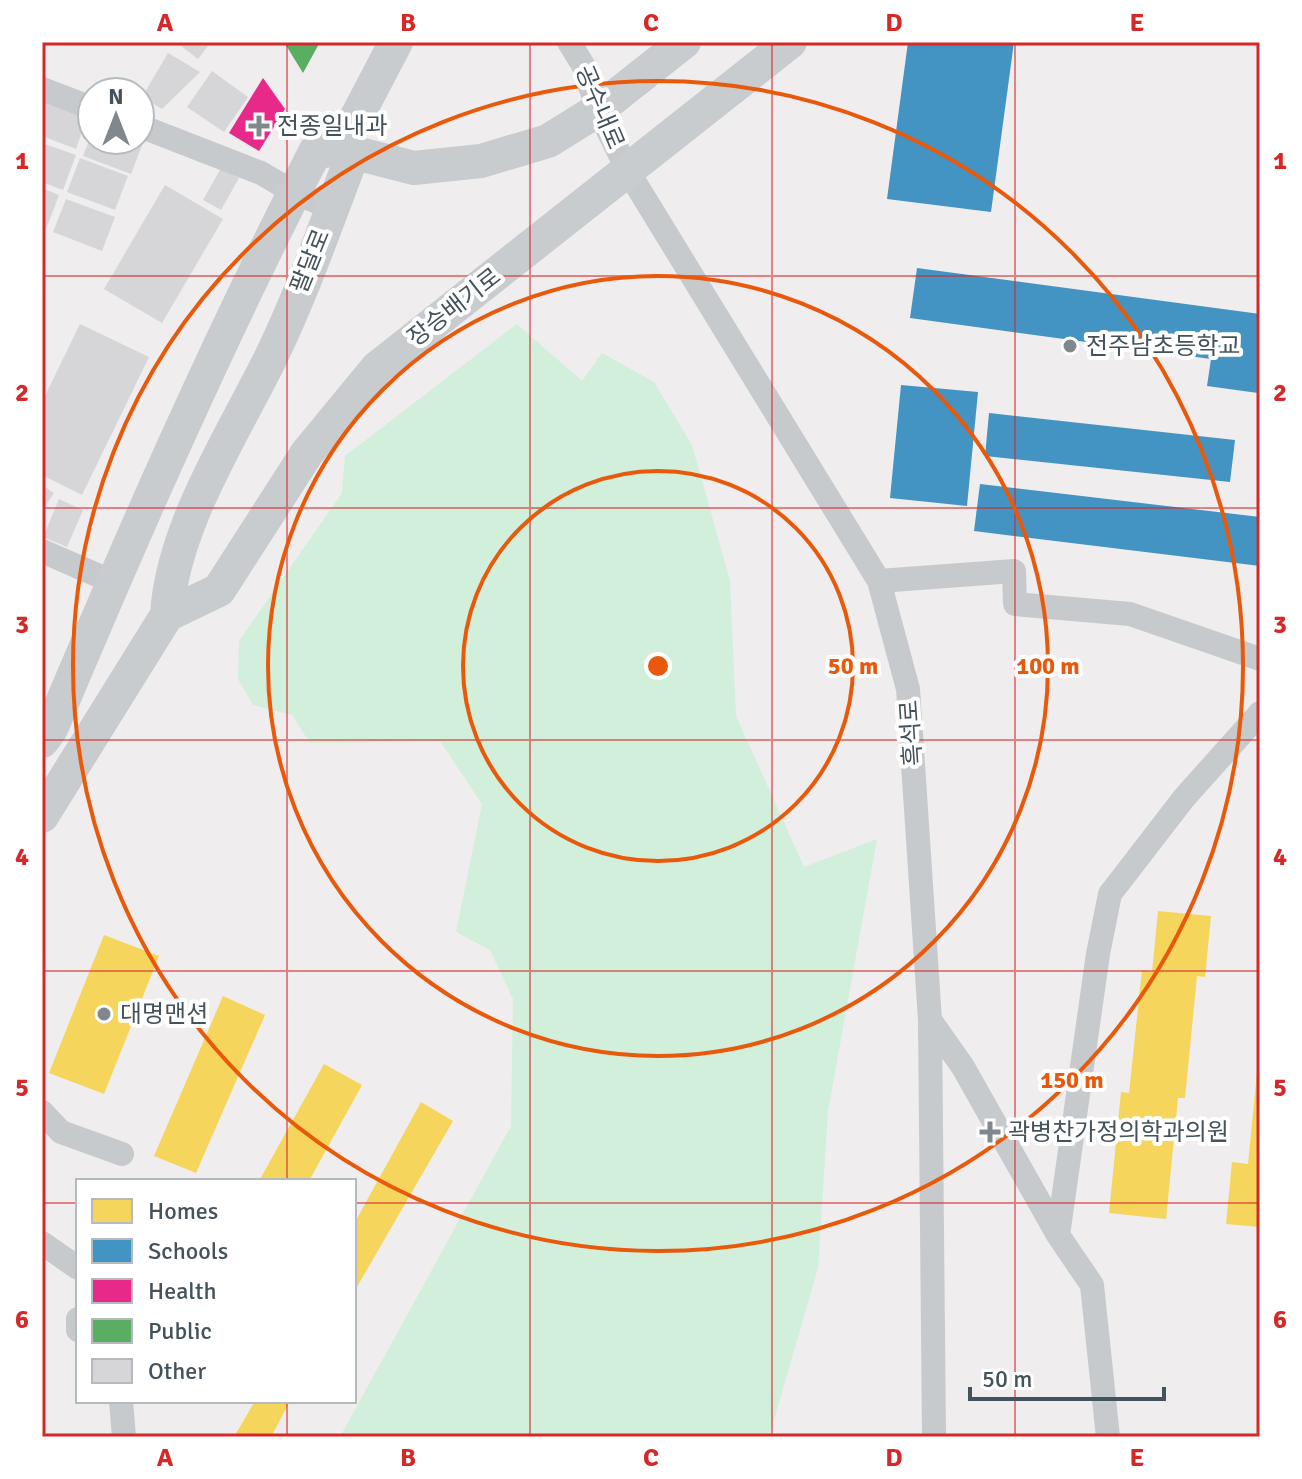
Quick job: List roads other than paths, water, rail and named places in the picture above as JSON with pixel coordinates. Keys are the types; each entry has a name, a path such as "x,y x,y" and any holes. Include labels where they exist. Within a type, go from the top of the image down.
{"street":[{"name":"팔달로","path":"167,615 168,591 206,479 273,353 348,167 340,149 396,42"},
{"name":"공수내로","path":"569,42 583,65 598,110 629,173"},
{"path":"42,741 51,729 113,582 276,226 315,152 340,149 414,168 481,161 548,141 598,110 684,42"},
{"name":"장승배기로","path":"167,615 219,590 307,453 377,368 629,173 790,42"},
{"path":"42,89 76,102"},
{"path":"156,132 261,173 295,193 332,208"},
{"name":"흑석로","path":"629,173 879,581 908,689 930,1020 934,1437"},
{"path":"42,551 113,582"},
{"path":"879,581 1014,571 1015,604 1130,614 1260,659"},
{"path":"42,816 167,615"},
{"path":"1058,1235 1098,954 1110,894 1184,798 1260,713"},
{"path":"930,1020 963,1067 1058,1235 1092,1285 1108,1437"},
{"path":"42,1112 61,1132 122,1154"},
{"path":"42,1243 76,1267"},
{"path":"121,1403 123,1436"}],"place":[{"name":"전종일내과","path":"259,126"},
{"name":"전주남초등학교","path":"1070,346"},
{"name":"대명맨션","path":"104,1014"},
{"name":"곽병찬가정의학과의원","path":"990,1132"}]}
